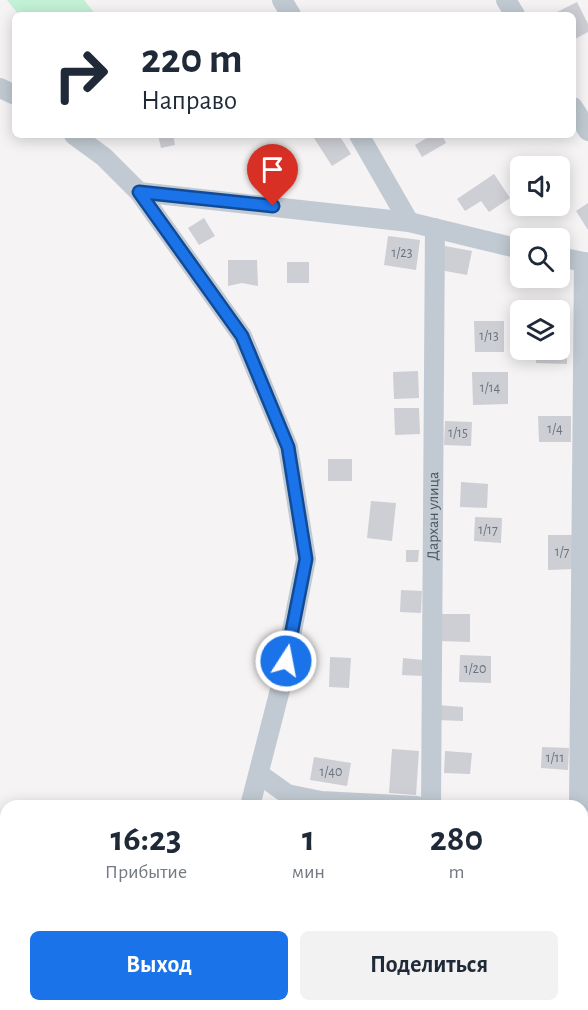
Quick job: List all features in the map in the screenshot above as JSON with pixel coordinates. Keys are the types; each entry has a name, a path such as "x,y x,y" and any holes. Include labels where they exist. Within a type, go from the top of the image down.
{"street":[{"path":"576,112 588,131"},
{"path":"78,138 104,157 139,192 242,336 288,447 306,559 282,682 252,800"},
{"path":"361,138 409,222"},
{"path":"139,192 409,222 510,247"},
{"name":"Дархан улица","path":"431,800 435,228"},
{"path":"570,259 586,263 580,800"},
{"path":"259,774 286,794 316,800"}],"green space":[{"path":"7,0 84,0 94,12 17,12"}],"building":[{"path":"577,2 588,24 588,32 576,38 576,12 557,12"},
{"path":"159,138 174,138 175,145 161,148"},
{"path":"314,138 341,138 351,154 332,166"},
{"path":"427,138 444,138 446,143 422,157 415,145"},
{"path":"494,174 510,198 489,212 481,201 465,211 457,199"},
{"path":"588,203 588,230 576,211"},
{"path":"204,218 215,236 199,245 188,228"},
{"path":"388,236 420,240 416,270 384,265"},
{"path":"445,246 472,251 467,275 440,270"},
{"path":"228,260 257,260 258,286 242,283 228,286"},
{"path":"287,262 309,262 309,283 287,283"},
{"path":"474,321 504,321 504,352 475,352"},
{"path":"536,360 567,360 567,364 536,363"},
{"path":"418,371 419,398 394,399 393,372"},
{"path":"472,372 508,372 508,404 473,405"},
{"path":"394,408 419,408 420,434 395,435"},
{"path":"538,416 571,416 571,442 539,442"},
{"path":"445,421 472,422 471,446 444,445"},
{"path":"328,459 352,459 352,481 328,481"},
{"path":"461,482 488,484 487,508 460,507"},
{"path":"371,501 396,503 392,541 367,538"},
{"path":"475,517 502,518 501,543 474,541"},
{"path":"548,535 575,535 575,569 548,570"},
{"path":"406,550 419,550 418,562 406,562"},
{"path":"401,590 422,591 421,613 400,612"},
{"path":"441,614 470,614 470,642 440,641"},
{"path":"460,655 491,656 491,683 459,682"},
{"path":"330,657 351,658 349,688 329,687"},
{"path":"403,658 423,660 422,676 402,675"},
{"path":"437,705 463,707 463,721 436,720"},
{"path":"542,747 569,748 568,770 541,768"},
{"path":"392,749 419,751 416,795 389,793"},
{"path":"445,751 472,753 470,774 444,773"},
{"path":"314,757 351,763 347,786 310,780"}],"route":[{"path":"273,206 139,192 242,336 288,447 306,559 286,661"}]}
